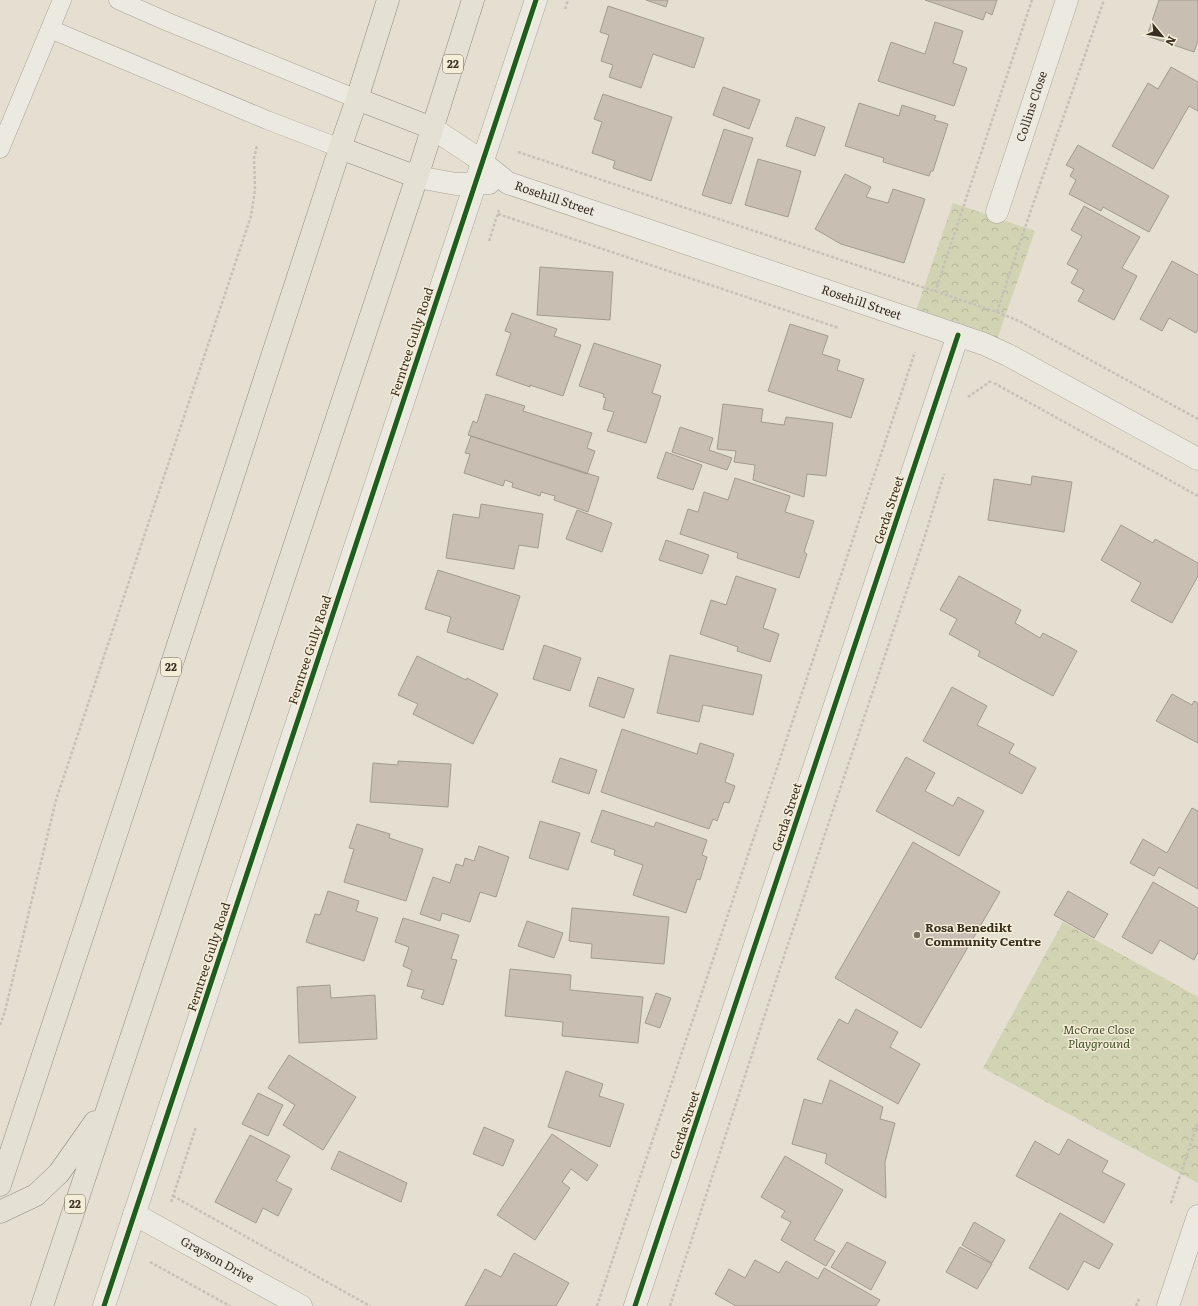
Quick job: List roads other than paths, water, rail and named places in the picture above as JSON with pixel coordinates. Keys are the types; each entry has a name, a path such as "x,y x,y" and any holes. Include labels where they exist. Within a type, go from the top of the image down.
{"main road":[{"name":"22","path":"0,1185 5,1152 131,789 388,0"},
{"name":"22","path":"42,1306 108,1103 417,176 473,0"},
{"path":"357,99 432,128"},
{"path":"340,148 417,176"},
{"path":"0,1212 36,1195 59,1173 108,1103"}],"street":[{"name":"Ferntree Gully Road","path":"104,1306 536,0"},
{"name":"Collins Close","path":"997,212 1067,0"},
{"name":"Rosehill Street","path":"432,128 482,162 508,183 984,344 1008,355 1198,459"},
{"name":"Rosehill Street","path":"417,176 456,184 508,183"},
{"name":"Gerda Street","path":"635,1306 958,335"},
{"name":"Grayson Drive","path":"134,1214 301,1306"},
{"path":"1168,1306 1198,1216"}],"lane":[{"path":"0,149 62,0"},
{"path":"118,0 357,99"},
{"path":"50,29 267,120 340,148"}],"place":[{"name":"Rosa Benedikt Community Centre","path":"917,935"}],"park label":[{"name":"McCrae Close Playground","path":"1099,1037"}]}
